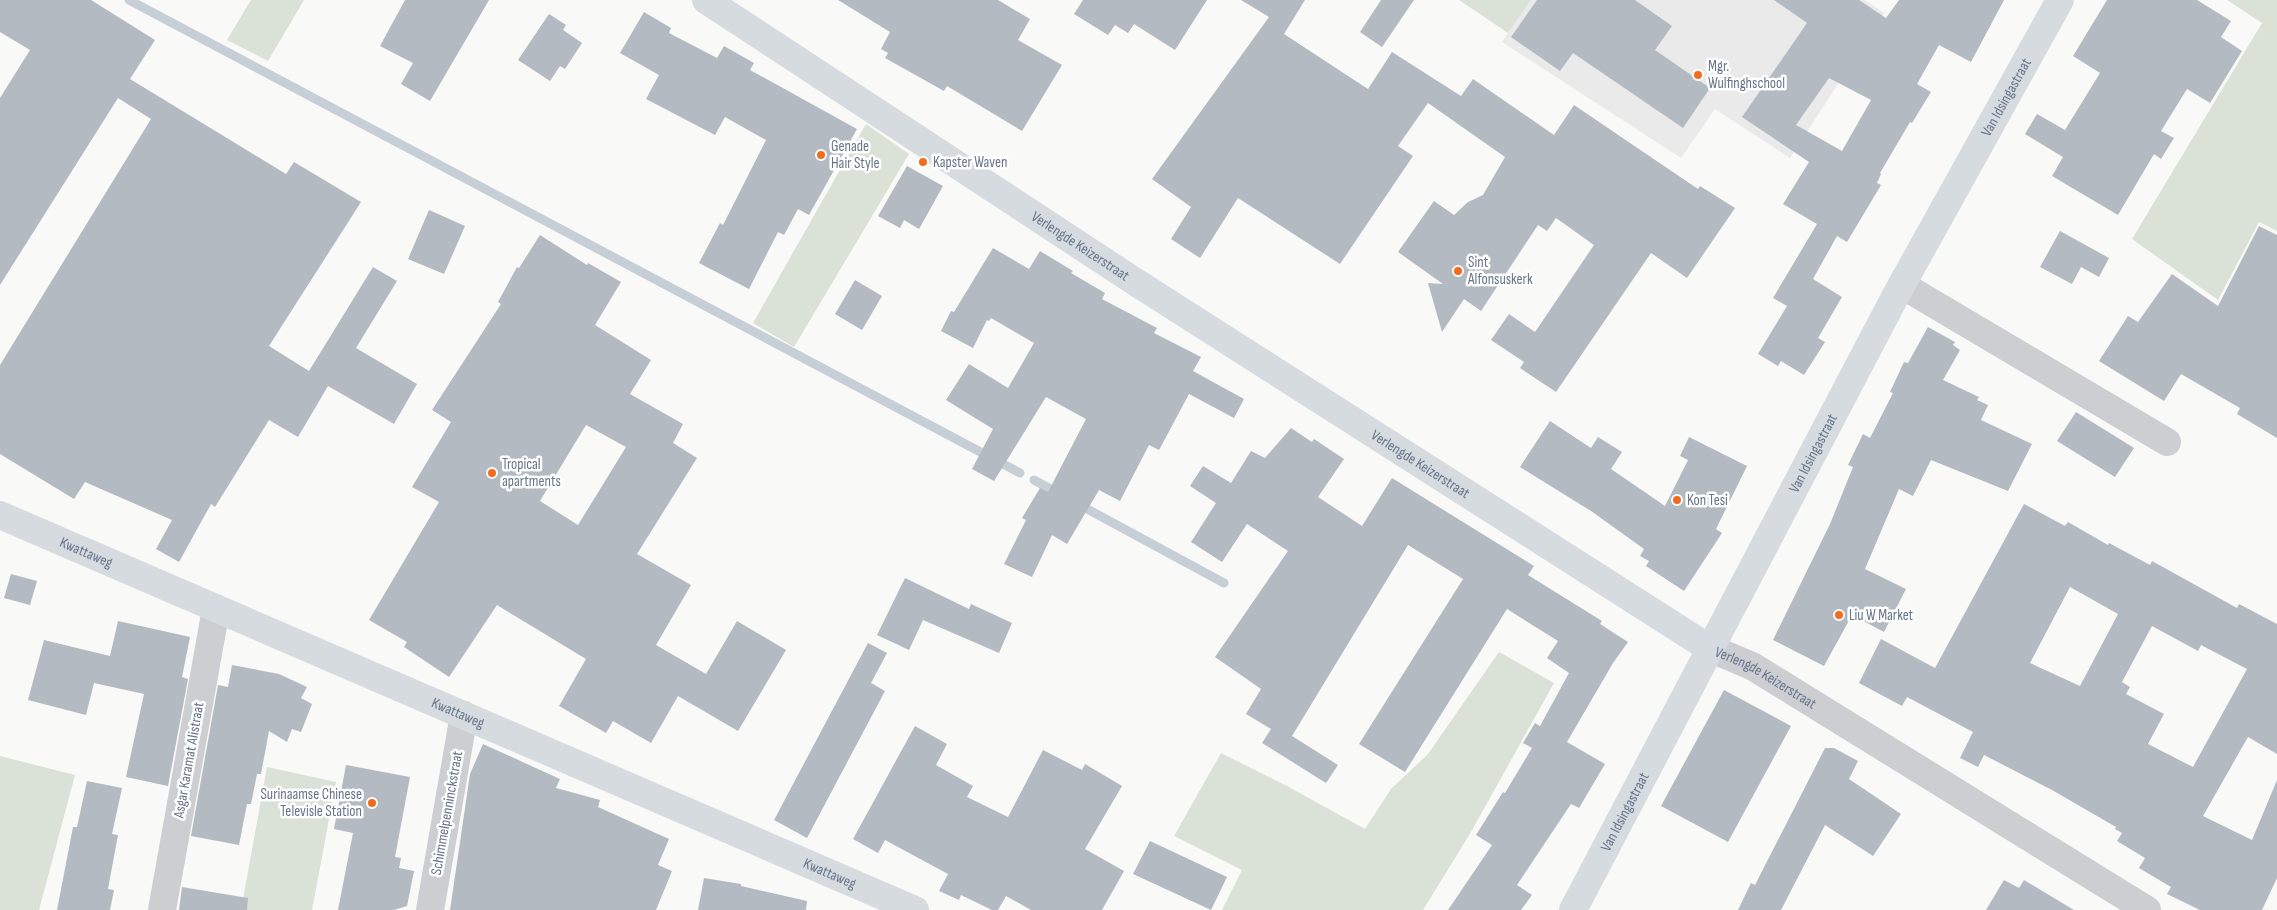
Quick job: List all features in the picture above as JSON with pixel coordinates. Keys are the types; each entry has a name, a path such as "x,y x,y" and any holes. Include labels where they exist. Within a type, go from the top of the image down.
{"main road":[{"name":"Verlengde Keizerstraat","path":"706,0 1134,281 1709,648"},
{"name":"Van Idsingastraat","path":"1573,910 1709,648 1902,284 2060,0"},
{"name":"Kwattaweg","path":"0,515 915,910"}],"street":[{"path":"1902,284 2167,442"},
{"name":"Asgar Karamat Alistraat","path":"162,910 216,609"},
{"name":"Verlengde Keizerstraat","path":"1709,648 1752,666 2147,910"},
{"name":"Schimmelpenninckstraat","path":"430,910 464,716"}],"shaded area":[{"path":"251,0 304,0 268,61 227,40"},
{"path":"1459,0 1531,0 1508,33"},
{"name":"Mgr. Wulfinghschool","path":"1531,0 1865,0 1884,13 1790,158 1715,109 1681,158 1502,42"},
{"path":"2227,0 2277,0 2277,231 2259,222 2218,300 2132,239 2262,23"},
{"path":"866,124 909,154 794,347 753,323"},
{"path":"1499,652 1554,683 1471,832 1423,910 1222,910 1242,870 1174,836 1221,753 1287,786 1365,829 1391,789 1428,754"},
{"path":"0,756 75,775 39,910 0,910"},
{"path":"267,767 336,782 312,910 241,910"}],"building":[{"path":"0,0 91,0 155,40 130,79 286,174 294,162 361,202 269,346 309,371 373,267 397,281 356,348 417,384 394,424 328,386 298,437 269,420 215,507 211,504 179,562 156,549 172,520 85,482 74,499 0,454 0,365 151,119 118,98 0,285 0,98 30,50 0,32"},
{"path":"405,0 489,0 430,101 401,84 413,63 380,46"},
{"path":"838,0 998,0 1030,19 1018,40 1062,65 1022,131 947,86 944,91 885,58 888,53 881,49 890,32"},
{"path":"1083,0 1207,0 1175,50 1134,24 1128,33 1115,25 1108,35 1074,14"},
{"path":"1241,0 1305,0 1284,34 1368,89 1392,52 1461,96 1473,79 1554,135 1574,105 1698,189 1700,186 1735,208 1687,278 1651,253 1556,392 1520,368 1524,362 1491,340 1509,314 1535,332 1594,245 1556,218 1547,231 1538,225 1481,311 1464,299 1442,332 1428,283 1443,284 1398,252 1434,201 1454,215 1468,202 1483,195 1505,157 1428,103 1398,146 1413,156 1340,264 1238,198 1200,258 1171,239 1191,207 1152,179 1269,17"},
{"path":"1381,0 1414,0 1382,47 1360,32"},
{"path":"1537,0 1635,0 1672,26 1655,50 1710,88 1683,128 1573,53 1560,71 1511,37"},
{"path":"1774,0 1859,0 1886,18 1899,0 2004,0 1971,62 1939,45 1917,84 1931,92 1912,123 1910,122 1880,173 1877,183 1881,185 1847,242 1837,236 1813,279 1842,297 1818,338 1825,342 1804,375 1781,361 1778,366 1758,354 1787,306 1773,298 1817,224 1783,204 1809,162 1742,117 1807,23","holes":["1829,78 1871,100 1842,151 1796,125"]},
{"path":"2107,0 2197,0 2231,21 2221,37 2242,51 2210,103 2187,89 2161,131 2174,138 2161,159 2154,154 2118,215 2052,176 2063,157 2025,134 2037,114 2065,130 2100,73 2073,56"},
{"path":"644,12 671,28 669,33 717,58 724,46 754,63 750,70 857,129 809,215 798,209 784,235 778,232 749,289 699,263 720,223 723,225 766,140 725,117 715,135 646,99 659,75 620,53"},
{"path":"549,14 566,25 563,30 582,43 565,69 560,66 550,81 518,60"},
{"path":"907,166 943,186 919,229 904,220 900,228 878,216"},
{"path":"429,210 465,226 444,274 408,259"},
{"path":"2259,226 2277,235 2277,438 2237,414 2240,408 2181,374 2164,401 2099,361 2128,316 2138,322 2172,274 2218,306"},
{"path":"2060,231 2109,258 2099,277 2081,267 2072,284 2040,267"},
{"path":"540,235 587,265 588,263 621,282 595,325 651,360 630,394 683,424 673,443 697,458 637,554 691,585 656,645 706,674 737,621 786,650 738,731 678,696 651,743 613,721 606,733 559,706 586,659 497,605 449,677 404,647 407,642 369,620 439,502 412,487 451,422 432,410 501,304 498,302 517,267 519,268","holes":["586,425 626,447 578,525 540,501"]},
{"path":"993,248 1029,269 1040,251 1073,271 1071,273 1105,293 1102,299 1157,328 1154,333 1201,357 1193,371 1244,399 1234,418 1189,394 1159,450 1149,445 1120,501 1099,490 1067,544 1052,535 1032,577 1004,564 1026,520 1022,518 1040,488 1048,492 1086,419 1046,397 994,481 972,469 993,429 946,400 969,364 1008,388 1034,343 991,318 989,321 987,320 973,348 941,331 951,311 954,312"},
{"path":"855,280 882,296 862,330 835,314"},
{"path":"1928,327 1955,342 1953,345 1960,350 1943,380 1979,397 1977,400 1988,405 1981,420 2032,444 2008,491 1931,460 1913,496 1899,489 1865,569 1906,589 1884,632 1852,615 1824,666 1773,640 1830,524 1853,467 1848,465 1863,434 1870,438 1893,393 1890,392 1904,362 1908,363"},
{"path":"2076,412 2134,448 2115,477 2057,441"},
{"path":"1550,421 1591,448 1598,437 1622,452 1611,469 1665,506 1688,460 1680,456 1689,437 1747,466 1716,529 1722,533 1684,591 1646,566 1649,561 1640,556 1644,549 1591,511 1520,467"},
{"path":"1291,428 1312,442 1314,439 1344,459 1318,497 1362,526 1392,478 1534,566 1528,575 1602,621 1600,624 1628,642 1613,663 1567,742 1605,764 1579,808 1571,804 1517,885 1532,895 1521,910 1448,910 1492,845 1476,835 1503,792 1505,793 1532,748 1523,743 1535,723 1540,726 1569,673 1547,658 1558,641 1507,609 1405,772 1359,744 1463,579 1408,545 1292,736 1338,765 1326,783 1262,743 1271,729 1246,714 1261,689 1215,657 1288,551 1247,524 1222,562 1191,542 1216,503 1190,486 1203,466 1231,483 1251,451 1265,458"},
{"path":"2024,504 2065,526 2068,522 2108,545 2109,543 2150,565 2152,561 2237,608 2239,604 2277,624 2277,754 2248,737 2203,816 2252,840 2277,780 2277,878 2262,910 2200,910 2167,894 2171,887 2139,868 2145,858 2117,841 2122,833 2115,829 2116,827 2052,790 1984,755 1978,767 1960,758 1973,732 1907,697 1902,706 1859,683 1881,639 1935,668","holes":["2070,587 2118,614 2080,686 2030,663","2152,626 2198,651 2201,645 2247,669 2193,767 2148,744 2164,714 2126,694 2130,687 2122,682"]},
{"path":"11,574 37,581 30,605 4,598"},
{"path":"905,578 969,609 971,604 1012,623 999,653 923,620 909,650 877,635"},
{"path":"118,621 190,637 182,677 188,679 168,786 126,777 144,694 94,683 86,715 28,700 44,640 110,656"},
{"path":"868,643 887,653 871,683 885,691 807,838 774,820"},
{"path":"232,665 279,674 307,687 301,698 312,704 301,732 292,729 287,742 269,731 261,774 257,774 251,804 247,804 239,845 191,836 218,685 228,687"},
{"path":"1724,690 1791,726 1728,842 1661,806"},
{"path":"915,726 947,744 936,765 973,786 967,797 1008,817 1043,750 1082,770 1085,764 1122,786 1085,849 1124,871 1102,910 1031,910 1006,896 998,910 992,910 961,895 959,900 939,891 948,874 885,840 878,853 853,839"},
{"path":"483,744 560,779 556,788 600,800 598,807 669,839 658,865 672,871 656,910 450,910 470,774"},
{"path":"1825,748 1834,748 1858,761 1849,779 1901,814 1873,856 1825,825 1781,910 1738,910 1751,883 1755,885"},
{"path":"346,765 410,777 395,857 401,858 399,868 414,871 407,906 394,910 338,910 353,833 334,829"},
{"path":"87,781 122,788 112,834 118,835 108,889 114,890 110,910 57,910 73,827 77,827"},
{"path":"1150,841 1227,877 1211,910 1133,874"},
{"path":"704,878 741,884 741,886 807,901 806,910 698,910"},
{"path":"2004,880 2019,888 2024,880 2074,910 1986,910"},
{"path":"182,887 248,898 247,910 179,910"}],"waterway":[{"path":"129,0 1020,473"},
{"path":"1034,480 1060,494"},
{"path":"1078,504 1224,583"}],"place":[{"name":"Mgr. Wulfinghschool","path":"1698,75"},
{"name":"Genade Hair Style","path":"821,155"},
{"name":"Kapster Waven","path":"923,162"},
{"name":"Sint Alfonsuskerk","path":"1458,271"},
{"name":"Tropical apartments","path":"492,473"},
{"name":"Kon Tesi","path":"1677,500"},
{"name":"Liu W Market","path":"1839,615"},
{"name":"Surinaamse Chinese Televisle Station","path":"372,803"}]}
